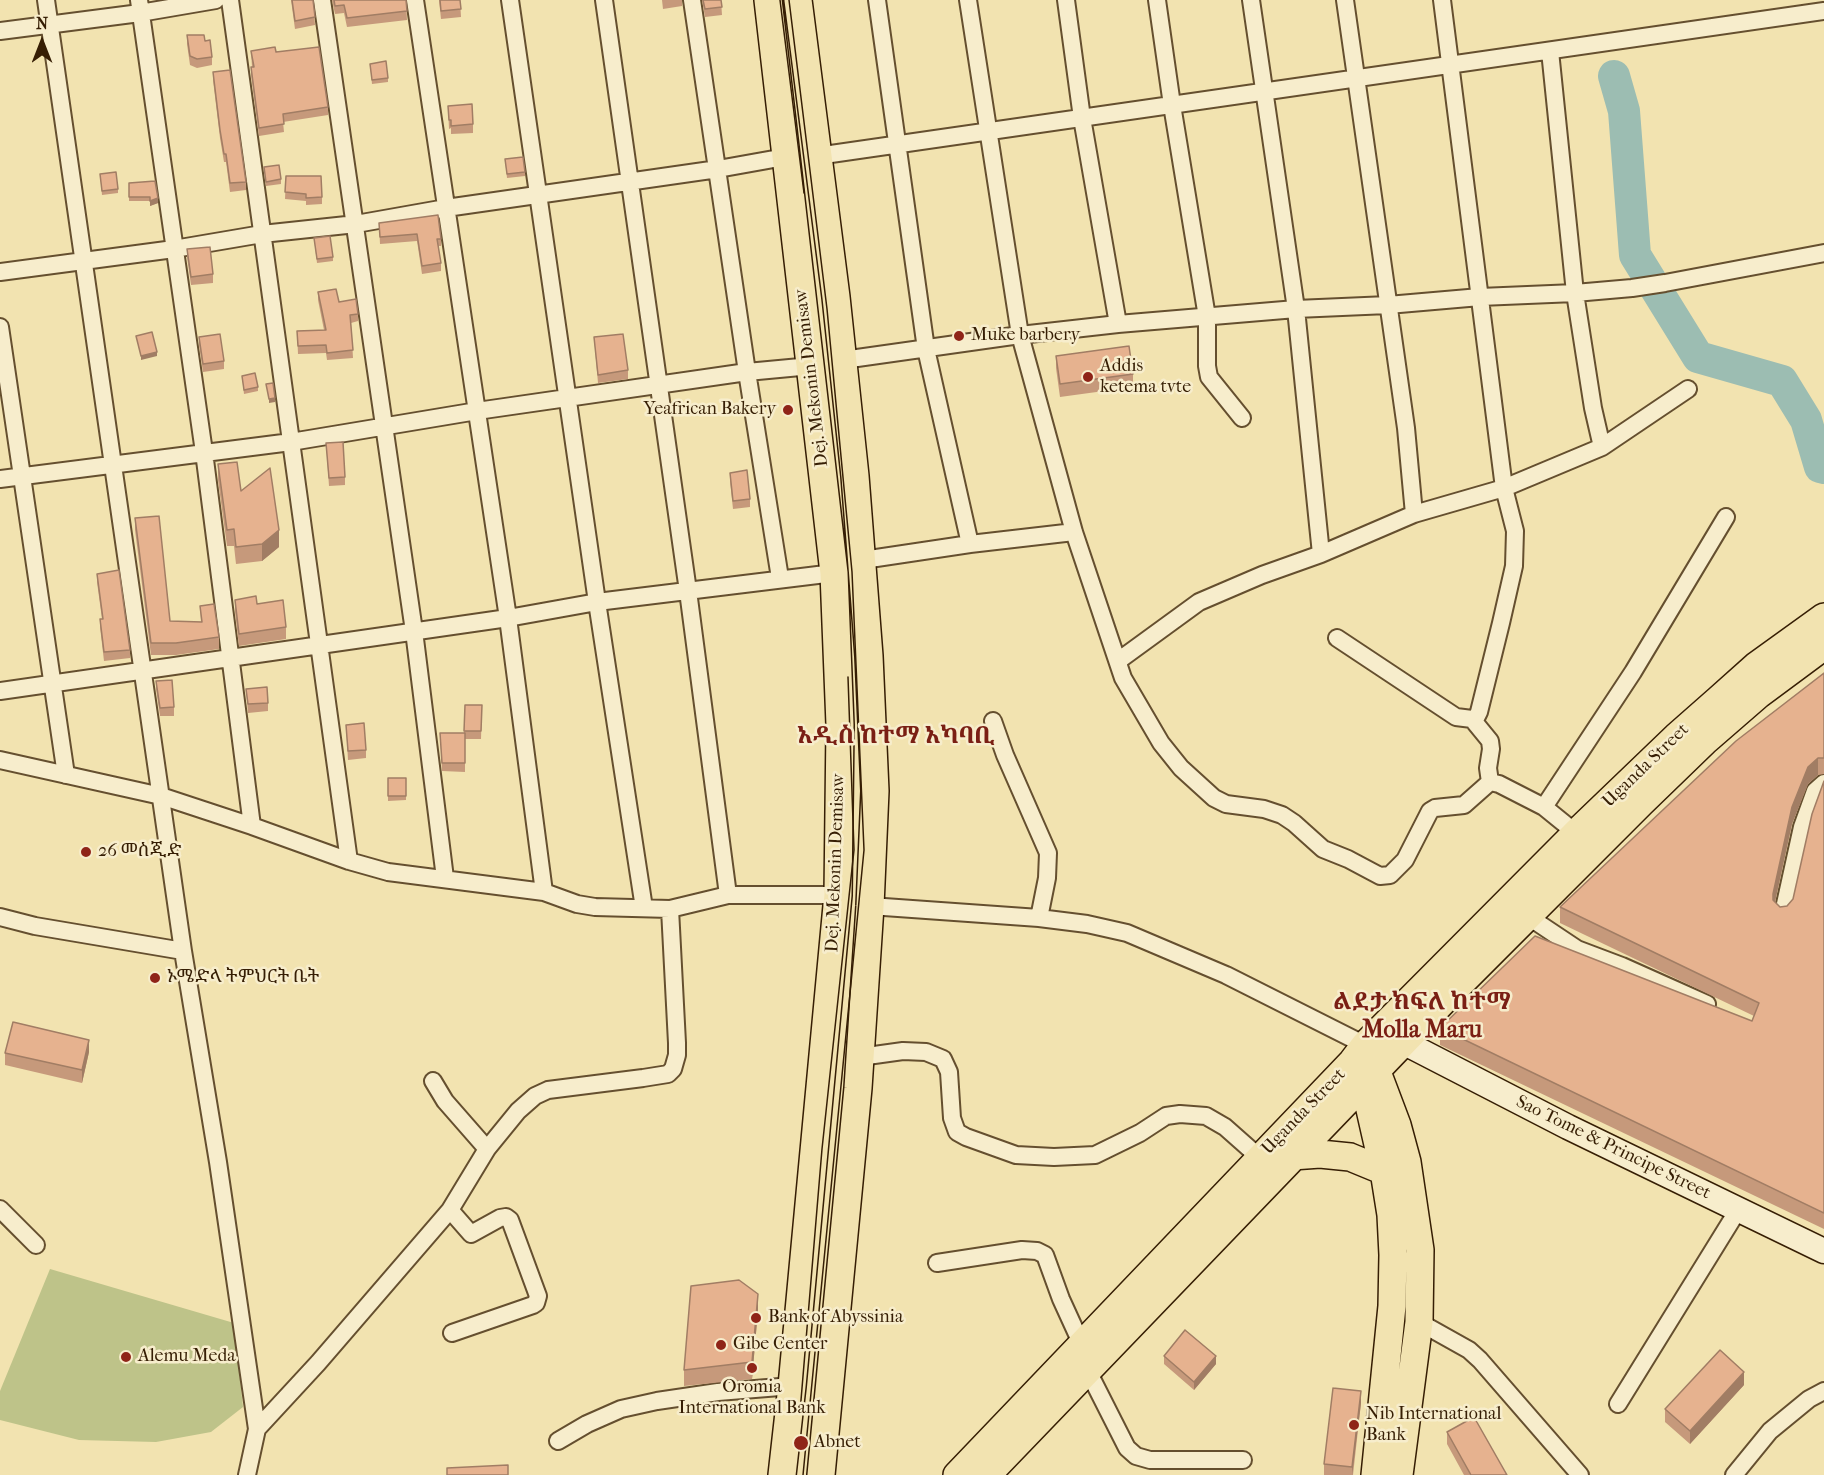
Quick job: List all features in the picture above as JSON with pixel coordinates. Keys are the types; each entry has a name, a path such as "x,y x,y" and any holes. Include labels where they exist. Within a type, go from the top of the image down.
{"main road":[{"name":"Dej. Mekonin Demisaw","path":"768,0 834,573 840,725 838,895 782,1475"},
{"name":"Dej. Mekonin Demisaw","path":"798,0 843,360 863,560 874,791 870,906 860,1057 820,1475"},
{"name":"Uganda Street","path":"957,1475 1085,1357 1292,1156 1364,1065 1576,833 1718,699 1756,666 1824,617"},
{"name":"Uganda Street","path":"987,1475 1085,1357 1260,1158 1364,1065 1403,1042 1705,741 1758,695 1824,646"},
{"name":"Sao Tome & Principe Street","path":"1403,1042 1568,1127 1824,1251"},
{"path":"1364,1065 1392,1225 1392,1306 1375,1475"},
{"path":"1364,1065 1407,1162 1420,1250 1419,1322 1399,1475"},
{"path":"1292,1156 1320,1154 1350,1157 1384,1171"}],"street":[{"path":"46,0 183,951 216,1151 256,1430 247,1475"},
{"path":"0,31 139,7 216,0"},
{"path":"230,0 349,861"},
{"path":"322,0 386,426 445,878"},
{"path":"415,0 508,618 544,892"},
{"path":"510,0 597,602 644,908"},
{"path":"604,0 688,591 728,895"},
{"path":"692,0 780,578"},
{"path":"877,0 926,350 970,544"},
{"path":"968,0 1020,334 1074,532 1123,678 1161,743 1181,768 1214,798 1226,804 1264,809 1282,815 1323,849 1380,876 1390,875 1405,860 1430,811 1435,808 1464,806 1490,782"},
{"path":"1066,0 1082,118 1118,324"},
{"path":"1157,0 1207,317 1209,377 1242,418"},
{"path":"1251,0 1296,309 1321,554"},
{"path":"1345,0 1406,428 1414,513"},
{"path":"1337,639 1456,717 1476,718 1514,566 1515,531 1504,488 1442,0"},
{"path":"139,7 204,452 252,826"},
{"path":"817,156 1824,11"},
{"path":"1550,51 1575,293 1593,408 1602,447"},
{"path":"0,272 174,249 262,234 356,224 446,208 718,169 785,157"},
{"path":"843,360 926,350 1020,334 1118,324 1296,309 1632,288 1665,284 1824,253"},
{"path":"0,327 66,775"},
{"path":"0,479 291,442 477,411 747,372 811,366"},
{"path":"1118,661 1199,602 1262,575 1321,554 1414,513 1504,488 1602,447 1688,389"},
{"path":"1544,807 1633,672 1726,517"},
{"path":"863,560 1074,532"},
{"path":"0,691 508,618 597,602 834,573"},
{"path":"1472,719 1490,741 1488,768 1490,782"},
{"path":"993,721 1005,755 1048,853 1047,878 1039,918"},
{"path":"0,760 161,796 349,861 388,872 544,892 586,905 670,909 728,895 838,895"},
{"path":"1490,782 1544,807 1576,833"},
{"path":"1783,913 1802,827 1815,791 1824,783"},
{"path":"870,906 1039,918 1108,928 1157,944 1226,975 1364,1065"},
{"path":"256,1430 318,1363 450,1210 487,1149 518,1111 535,1096 548,1090 644,1078 668,1074 673,1070 677,1042 670,909"},
{"path":"0,917 35,926 183,951"},
{"path":"1529,917 1578,950 1623,966 1707,1004"},
{"path":"860,1057 903,1051 926,1052 943,1059 948,1072 952,1118 957,1132 1016,1155 1054,1157 1095,1155 1140,1133 1167,1116 1180,1114 1206,1116 1225,1127 1260,1158"},
{"path":"433,1081 445,1101 487,1149"},
{"path":"0,1209 36,1245"},
{"path":"450,1210 471,1234 500,1218 506,1217 510,1220 538,1296 533,1305 453,1333"},
{"path":"1618,1404 1738,1210"},
{"path":"937,1263 1022,1250 1037,1251 1045,1255 1085,1357 1127,1448 1136,1456 1150,1460 1243,1460"},
{"path":"1419,1322 1461,1345 1480,1360 1580,1475"},
{"path":"558,1441 587,1424 621,1409 718,1392 792,1386"},
{"path":"1734,1475 1770,1431 1809,1399 1824,1391"}],"green space":[{"name":"Alemu Meda","path":"50,1269 234,1323 243,1407 211,1432 156,1442 79,1440 0,1420 0,1391"}],"building":[{"path":"292,0 313,0 315,17 295,21"},
{"path":"334,0 406,0 407,11 347,18 344,5 335,6"},
{"path":"440,0 460,0 461,9 441,11"},
{"path":"703,0 721,0 722,7 705,9"},
{"path":"187,35 204,35 205,41 210,40 212,57 197,59 190,56"},
{"path":"275,47 276,52 319,47 328,107 283,114 284,124 259,128 251,51"},
{"path":"386,61 388,78 372,80 370,64"},
{"path":"230,70 246,182 230,183 220,130 213,72"},
{"path":"472,104 473,124 451,126 448,106"},
{"path":"523,157 525,172 507,174 505,159"},
{"path":"279,165 281,179 266,182 264,167"},
{"path":"116,172 118,189 102,191 100,174"},
{"path":"286,176 321,176 322,197 306,198 306,194 285,192"},
{"path":"155,181 158,198 150,201 150,197 129,197 129,183"},
{"path":"438,215 441,239 437,239 441,263 422,266 417,234 380,237 379,223"},
{"path":"330,236 333,257 317,259 314,238"},
{"path":"210,247 213,274 191,277 187,249"},
{"path":"336,289 339,302 356,299 358,314 350,315 353,350 327,353 326,345 298,346 297,331 326,330 318,292"},
{"path":"152,332 157,352 141,356 136,336"},
{"path":"220,334 224,361 203,364 199,337"},
{"path":"623,334 628,370 598,375 594,337"},
{"path":"1129,346 1133,374 1060,384 1056,356"},
{"path":"255,373 258,387 244,390 242,376"},
{"path":"273,383 275,398 269,399 266,384"},
{"path":"343,442 345,477 329,478 326,443"},
{"path":"237,462 241,491 270,468 279,530 262,544 236,547 234,529 227,530 218,464"},
{"path":"747,470 750,499 733,501 730,473"},
{"path":"159,516 170,621 202,622 200,606 214,604 219,637 176,643 151,643 135,518"},
{"path":"119,570 130,650 104,652 100,619 103,619 97,574"},
{"path":"256,596 257,604 283,600 286,627 239,634 235,600"},
{"path":"1824,673 1824,758 1818,758 1808,767 1792,807 1773,900 1780,907 1787,906 1793,899 1812,814 1824,781 1824,1213 1440,1028 1535,936 1752,1021 1759,1003 1560,907 1736,741"},
{"path":"172,680 174,707 160,708 156,681"},
{"path":"267,687 268,703 248,704 246,689"},
{"path":"465,705 482,705 481,731 464,731"},
{"path":"364,723 366,750 348,751 346,725"},
{"path":"440,733 465,733 465,763 442,763"},
{"path":"388,778 406,778 406,796 388,796"},
{"path":"13,1022 89,1040 82,1070 5,1053"},
{"name":"Gibe Center","path":"739,1280 758,1294 752,1362 684,1370 691,1286"},
{"path":"1185,1330 1216,1356 1194,1382 1164,1356"},
{"path":"1720,1350 1744,1372 1690,1431 1665,1409"},
{"path":"1333,1388 1361,1391 1352,1467 1324,1464"},
{"path":"1474,1417 1507,1475 1471,1475 1447,1432"},
{"path":"508,1465 508,1475 447,1475 447,1468"}],"waterway":[{"path":"1614,76 1624,111 1635,255 1698,357 1782,381 1806,420 1820,467 1824,468"}],"tram line":[{"path":"780,0 804,193"},
{"path":"789,0 827,309 852,572 864,850 803,1475"},
{"path":"800,1412 822,1149 854,850 848,677"}],"place":[{"name":"Muke barbery","path":"959,336"},
{"name":"Addis ketema tvte","path":"1088,377"},
{"name":"Yeafrican Bakery","path":"788,410"},
{"name":"26 መስጂድ","path":"86,852"},
{"name":"ኦሜድላ ትምህርት ቤት","path":"155,978"},
{"name":"Bank of Abyssinia","path":"756,1318"},
{"name":"Gibe Center","path":"721,1345"},
{"name":"Alemu Meda","path":"126,1357"},
{"name":"Oromia International Bank","path":"752,1368"},
{"name":"Nib International Bank","path":"1354,1425"},
{"name":"Abnet","path":"801,1443"}],"district":[{"name":"አዲስ ከተማ አካባቢ","path":"896,737"},
{"name":"ልደታ ክፍለ ከተማ Molla Maru","path":"1422,1017"}]}
